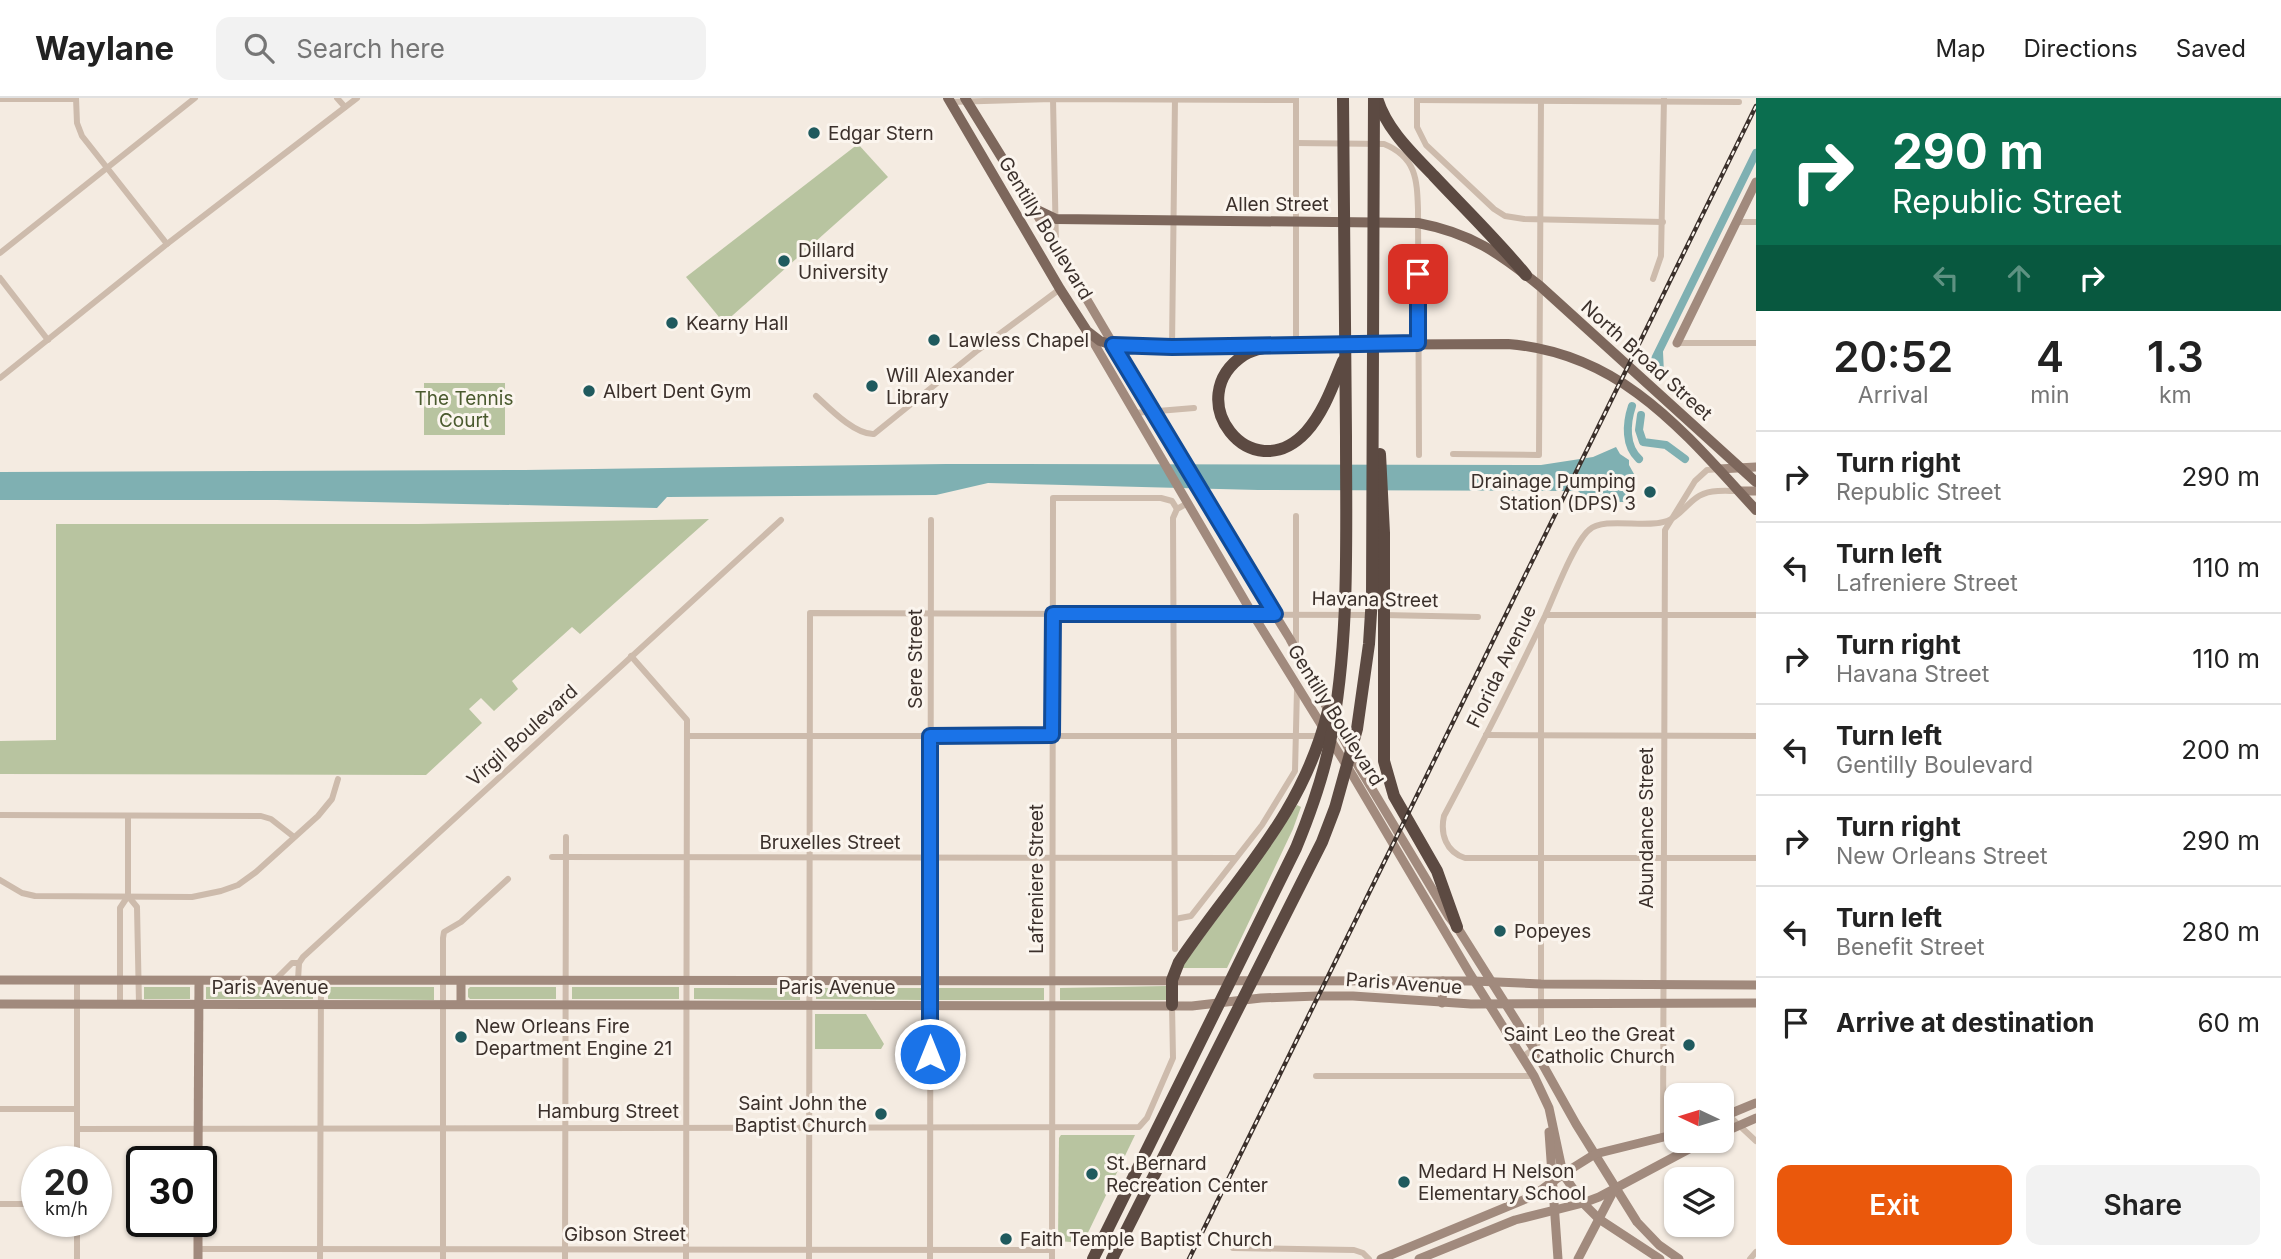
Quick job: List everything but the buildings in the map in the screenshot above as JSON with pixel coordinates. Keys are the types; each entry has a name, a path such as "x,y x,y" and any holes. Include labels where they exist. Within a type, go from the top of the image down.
{"highway":[{"path":"1093,1259 1296,848 1309,816 1330,744 1343,653 1345,602 1343,98"},
{"path":"1375,98 1400,138 1526,275"},
{"path":"1112,1259 1322,842 1338,799 1357,729 1369,644 1371,597 1375,98"},
{"path":"1296,345 1259,349 1246,354 1227,371 1218,392 1220,418 1226,429 1235,439 1252,449 1270,451 1281,448 1303,434 1322,408 1346,354"},
{"path":"1373,412 1379,425 1384,533 1386,776 1394,796 1437,871 1457,927"},
{"path":"1172,1005 1172,981 1183,956 1256,860 1293,804 1308,772 1326,720 1343,653"}],"main road":[{"name":"Gentilly Boulevard","path":"949,100 1087,331"},
{"name":"Gentilly Boulevard","path":"966,100 1033,208"},
{"name":"Allen Street","path":"1033,208 1056,219 1418,223 1444,228 1468,237 1514,265"},
{"name":"North Broad Street","path":"1514,265 1756,482"},
{"path":"1087,331 1100,341 1113,345"},
{"name":"North Broad Street","path":"1113,345 1172,347 1418,343 1539,347 1582,360 1620,381 1671,421 1719,468 1756,510"}],"street":[{"path":"0,253 195,98"},
{"path":"337,98 345,107"},
{"path":"0,378 167,244 357,98"},
{"path":"1172,347 1175,98"},
{"path":"0,99 76,99 79,130 167,244"},
{"path":"1053,99 1056,247"},
{"path":"949,100 1296,99 1296,345"},
{"path":"1663,222 1541,220 1516,218 1494,209 1426,145 1417,127 1417,99 1739,102"},
{"path":"1453,454 1539,455 1541,99"},
{"path":"1653,279 1661,257 1664,100"},
{"path":"1296,143 1384,144 1392,147 1416,173 1419,455"},
{"path":"1756,182 1677,343 1756,343"},
{"name":"Gentilly Boulevard","path":"1033,208 1219,524 1296,649 1357,764 1449,917 1534,1049 1576,1124 1646,1233 1679,1259"},
{"path":"1736,222 1756,222"},
{"path":"0,278 48,340"},
{"path":"816,396 864,434 874,434 978,350 1060,289"},
{"name":"Gentilly Boulevard","path":"1087,331 1252,614 1297,684 1488,1005 1534,1076 1549,1108 1563,1174 1583,1203 1599,1220 1660,1259"},
{"path":"1134,413 1194,408"},
{"path":"1719,468 1756,467"},
{"name":"Abundance Street","path":"1663,1138 1665,530 1695,481 1707,470 1719,468"},
{"path":"1671,520 1696,497 1706,492 1756,491"},
{"name":"Lafreniere Street","path":"1052,1259 1053,498 1161,498 1172,501 1177,509"},
{"path":"1175,949 1174,518 1177,509 1187,500"},
{"path":"1296,516 1296,649"},
{"name":"Virgil Boulevard","path":"275,980 292,963 299,963 781,520"},
{"name":"Sere Street","path":"930,1259 931,520"},
{"name":"Florida Avenue","path":"1541,858 1472,859 1458,856 1443,834 1444,816 1588,531 1610,524 1651,525 1671,520"},
{"name":"Havana Street","path":"808,735 810,614 1174,613 1478,617"},
{"path":"1546,615 1756,615"},
{"path":"1522,1057 1534,1049 1541,1038 1541,623"},
{"path":"631,656 687,720 686,1259"},
{"path":"1175,919 1191,916 1279,800 1295,771 1297,684"},
{"path":"808,735 809,1259"},
{"path":"1486,735 1756,736"},
{"path":"687,736 1328,736"},
{"path":"0,880 22,893 35,896 192,897 222,891 238,885 256,872 326,807 335,792 338,779"},
{"path":"0,815 261,816 271,819 294,837"},
{"path":"120,1004 120,908 128,896 128,816"},
{"path":"565,1259 566,837"},
{"name":"Bruxelles Street","path":"552,857 1235,858"},
{"path":"1541,858 1756,858"},
{"path":"443,1259 444,932 461,922 508,879"},
{"path":"128,896 137,908 139,1004"},
{"path":"298,980 299,963"},
{"name":"Paris Avenue","path":"0,980 1491,981 1541,984 1756,985"},
{"path":"77,981 77,1146"},
{"path":"198,1146 199,981"},
{"path":"320,1259 321,981"},
{"path":"461,981 461,1004"},
{"path":"1413,1001 1414,981"},
{"path":"1442,1003 1443,981"},
{"name":"Paris Avenue","path":"0,1004 1212,1005 1261,998 1318,996 1488,1005 1756,1003"},
{"name":"Hamburg Street","path":"77,1129 321,1126 1139,1127 1147,1118 1173,1058 1172,1005"},
{"path":"1316,1076 1534,1076"},
{"path":"1734,1112 1756,1103"},
{"path":"1549,1108 1558,1259"},
{"path":"0,1109 77,1109"},
{"path":"1734,1127 1756,1118"},
{"path":"1734,1122 1756,1141"},
{"path":"1381,1259 1521,1202 1595,1154 1663,1138"},
{"path":"1419,1259 1498,1226 1583,1203 1682,1153"},
{"path":"1577,1259 1616,1188"},
{"path":"0,1203 21,1204"},
{"path":"77,1237 77,1259"},
{"path":"1233,1248 1354,1250 1369,1259"},
{"name":"Gibson Street","path":"198,1254 320,1249 1052,1250"},
{"path":"1750,1259 1756,1252"}],"green space":[{"path":"858,144 888,177 724,323 686,277"},
{"name":"The Tennis Court","path":"424,383 505,383 505,435 424,435"},
{"path":"709,519 580,634 572,627 512,681 518,689 494,711 481,698 469,709 482,723 426,775 0,774 0,741 56,740 56,524 418,524"},
{"path":"1297,805 1301,807 1293,829 1227,968 1181,968 1274,841"},
{"path":"1166,986 1166,1000 1060,1000 1060,988"},
{"path":"144,987 190,987 190,999 144,999"},
{"path":"206,987 313,987 313,999 206,999"},
{"path":"328,987 434,987 434,1000 328,999"},
{"path":"470,987 556,987 556,999 470,999"},
{"path":"572,987 679,987 679,999 572,999"},
{"path":"694,988 800,988 800,1000 694,999"},
{"path":"816,988 921,988 921,1000 816,999"},
{"path":"939,988 1044,988 1044,1000 939,1000"},
{"path":"815,1014 866,1014 884,1044 881,1049 815,1049"},
{"path":"1061,1135 1135,1135 1083,1243 1058,1241"}],"water":[{"path":"1616,447 1620,454 1629,460 1634,474 1630,502 1590,502 1578,491 1258,490 988,483 936,495 667,497 657,508 277,500 0,500 0,472 525,470 946,464 1541,465 1593,457"}],"waterway":[{"path":"1650,369 1756,153"},
{"path":"1659,352 1659,377"},
{"path":"1632,406 1628,434 1631,448 1639,459"},
{"path":"1641,415 1639,430 1643,442 1666,445 1685,459"}],"railway":[{"path":"1189,1259 1756,106"}],"place":[{"name":"Edgar Stern","path":"814,133"},
{"name":"Dillard University","path":"784,261"},
{"name":"Kearny Hall","path":"672,323"},
{"name":"Lawless Chapel","path":"934,340"},
{"name":"Will Alexander Library","path":"872,386"},
{"name":"Albert Dent Gym","path":"589,391"},
{"name":"Drainage Pumping Station (DPS) 3","path":"1650,492"},
{"name":"Popeyes","path":"1500,931"},
{"name":"New Orleans Fire Department Engine 21","path":"461,1037"},
{"name":"Saint Leo the Great Catholic Church","path":"1689,1045"},
{"name":"Saint John the Baptist Church","path":"881,1114"},
{"name":"St. Bernard Recreation Center","path":"1092,1174"},
{"name":"Medard H Nelson Elementary School","path":"1404,1182"},
{"name":"Faith Temple Baptist Church","path":"1006,1239"}],"route":[{"path":"930,1054 930,736 1052,735 1053,614 1275,614 1113,345 1172,347 1418,343 1418,274"}]}
